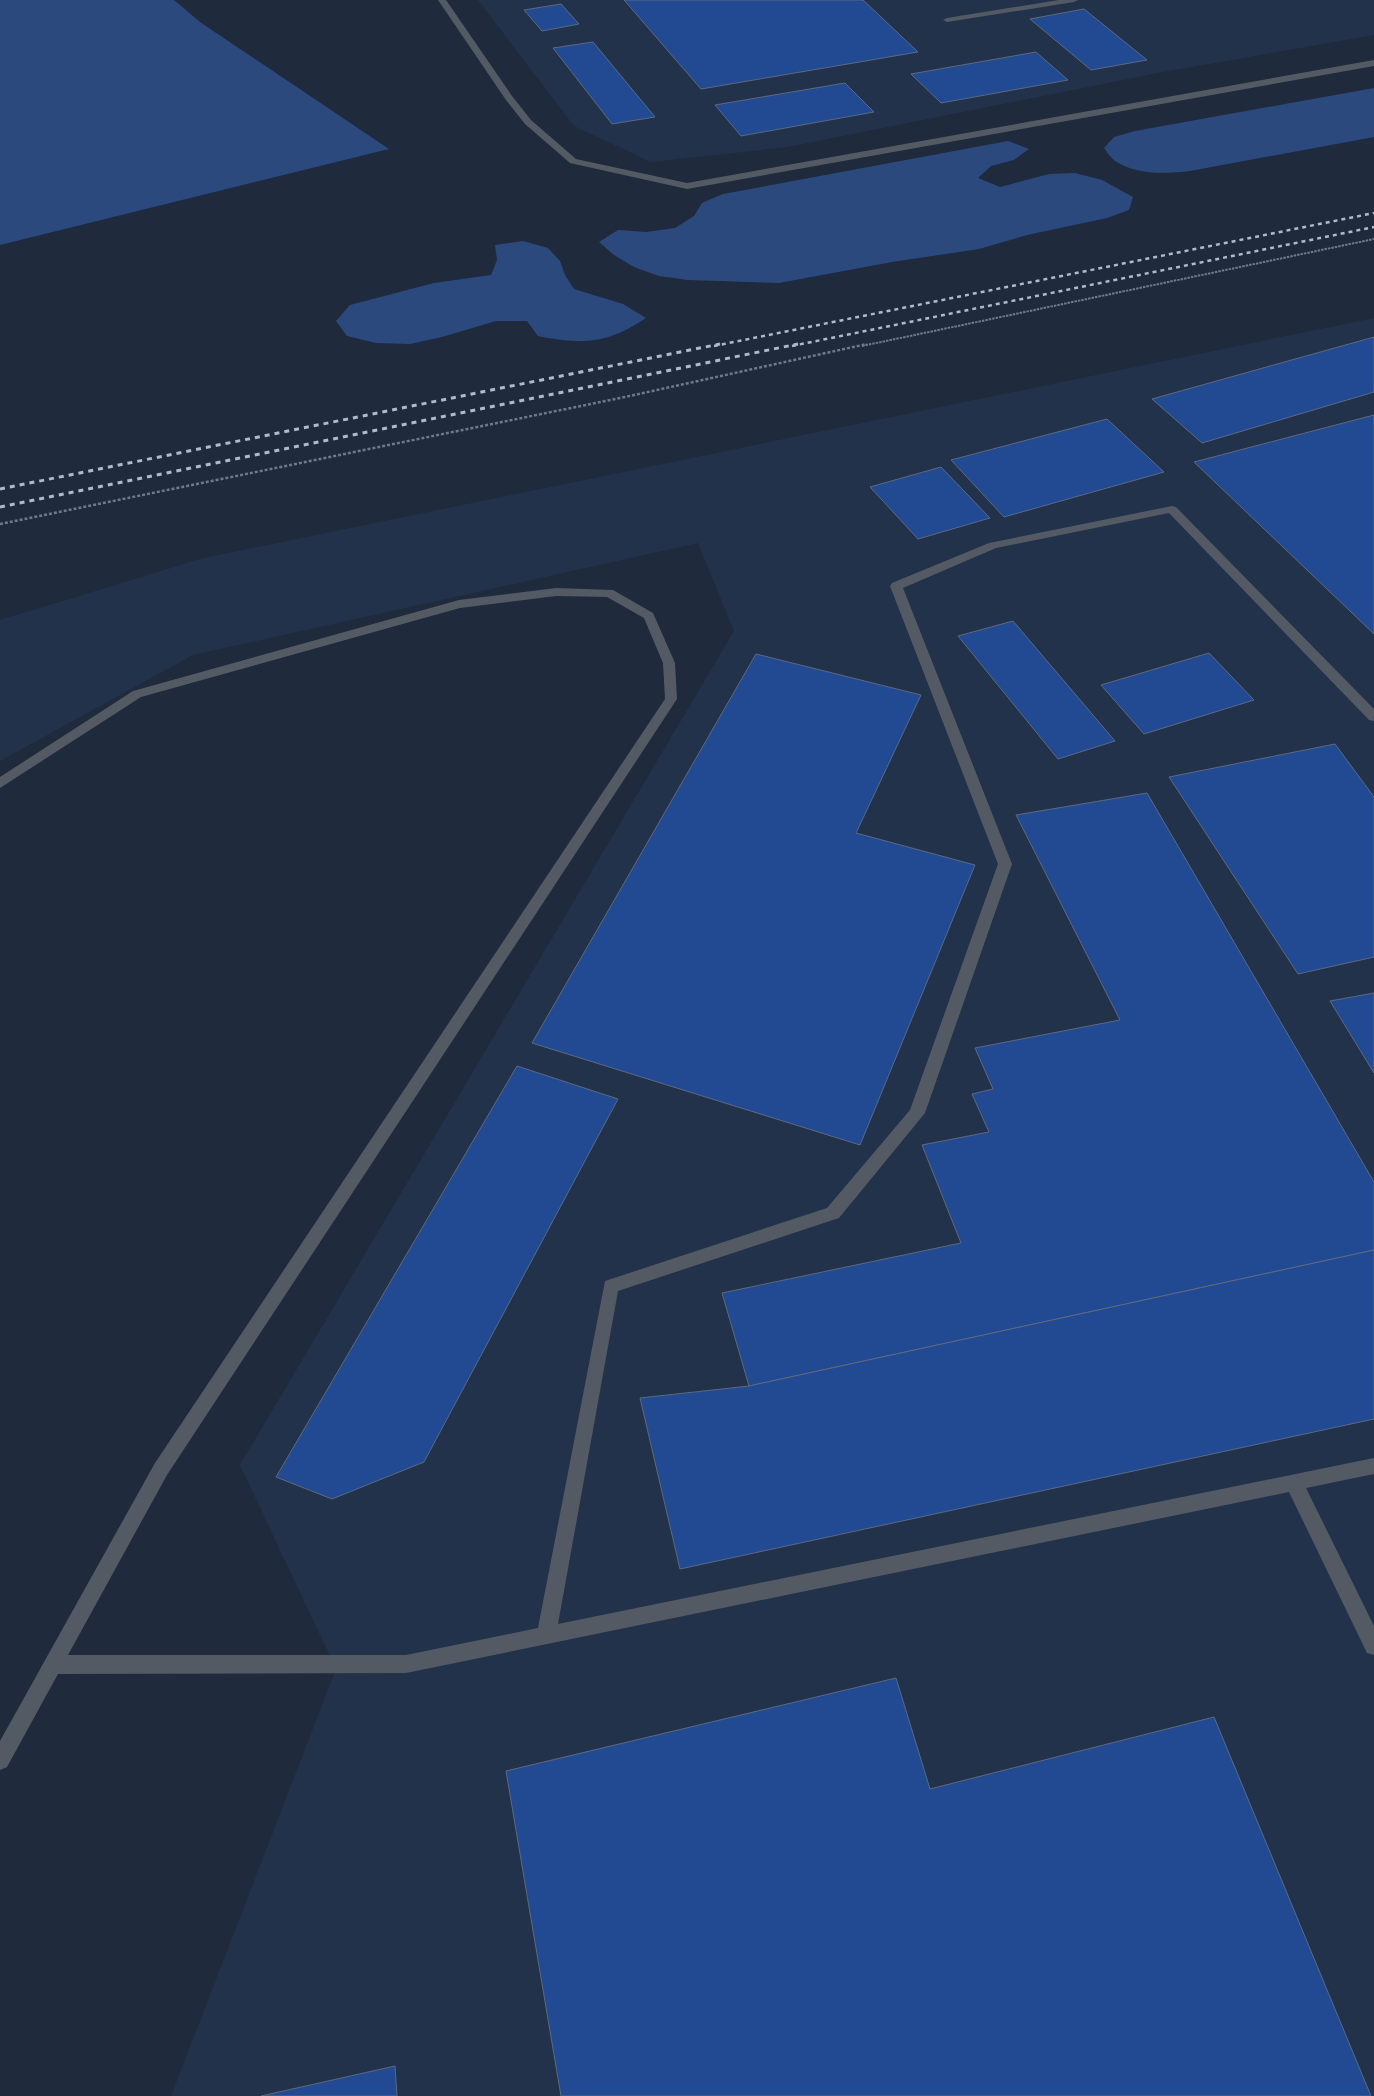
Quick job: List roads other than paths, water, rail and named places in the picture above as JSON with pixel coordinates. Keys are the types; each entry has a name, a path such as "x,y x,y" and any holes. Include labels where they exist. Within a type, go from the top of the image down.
{"street":[{"path":"442,0 509,98 528,122 573,161 687,186 1374,62"},
{"path":"947,20 1074,0"},
{"path":"546,1634 612,1286 833,1213 917,1113 1005,864 896,586 993,545 1172,509 1374,717"},
{"path":"0,783 137,694 458,604 556,592 609,593 649,616 669,663 671,699 161,1469 0,1760"},
{"path":"53,1665 406,1664 1374,1466"},
{"path":"1294,1483 1374,1646"}],"railway":[{"path":"714,346 1374,213"},
{"path":"792,346 1374,227"},
{"path":"0,489 720,344"},
{"path":"0,507 798,344"}]}
